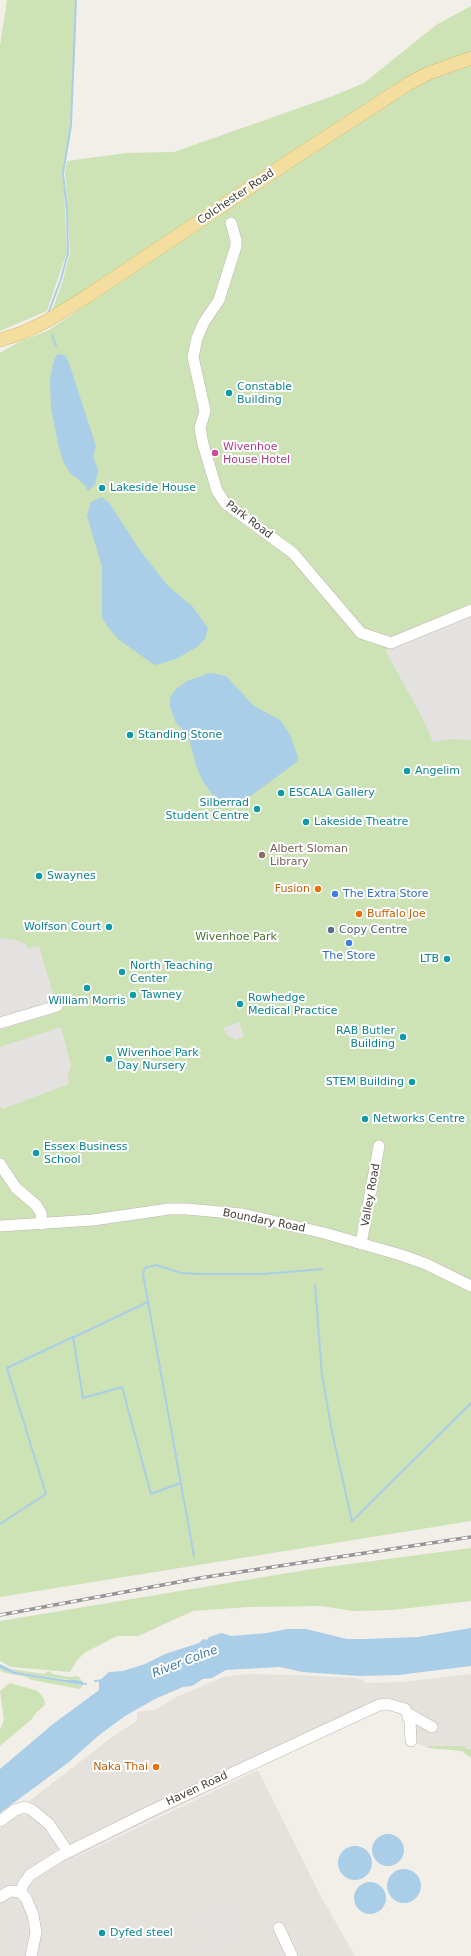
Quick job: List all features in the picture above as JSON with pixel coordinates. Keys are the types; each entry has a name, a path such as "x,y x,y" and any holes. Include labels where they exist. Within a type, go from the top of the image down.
{"main road":[{"name":"Colchester Road","path":"1,341 47,321 89,295 408,84 429,73 471,58"}],"street":[{"name":"Park Road","path":"231,223 236,240 236,246 219,300 204,322 197,338 193,358 205,411 200,428 203,444 217,491 225,503 293,553 361,633 390,643 471,610"},
{"path":"0,1023 57,1006"},
{"name":"Valley Road","path":"361,1244 379,1146"},
{"path":"0,1164 16,1188 36,1205 41,1213 42,1224"},
{"name":"Boundary Road","path":"0,1226 93,1220 154,1211 187,1209 242,1214 361,1244 426,1264 471,1286"},
{"name":"Haven Road","path":"20,1892 30,1875 41,1866 151,1811 379,1705 387,1704 398,1706 407,1713 432,1727"},
{"path":"407,1713 410,1721 411,1741"},
{"path":"0,1821 21,1807 32,1810 49,1824 68,1852"},
{"path":"0,1897 10,1891 20,1892 26,1898 33,1915 36,1932 31,1956"},
{"path":"279,1928 292,1956"}],"shaded area":[{"path":"471,614 471,740 450,739 433,742 422,717 385,650"},
{"path":"0,938 16,940 27,945 26,949 39,946 58,1011 56,1013 0,1030"},
{"path":"239,1022 244,1037 234,1040 232,1037 229,1037 223,1028"},
{"path":"61,1027 71,1066 68,1074 69,1084 2,1109 0,1106 0,1047"},
{"path":"247,1674 356,1678 363,1680 364,1683 402,1682 471,1674 471,1749 465,1749 465,1746 429,1746 428,1748 411,1741 407,1713 387,1704 77,1856 14,1885 91,1850 258,1770 319,1893 355,1956 0,1956 0,1828 18,1815 27,1815 36,1809 29,1801 115,1735 137,1721 137,1713 140,1711 155,1710 176,1697 223,1677"},
{"path":"228,1904 242,1938 204,1953 201,1945 211,1941 202,1917"}],"green space":[{"path":"7,0 76,0 75,55 70,136 63,173 67,252 47,311 0,331 0,46"},
{"path":"471,6 471,52 425,68 51,313 63,280 70,252 65,173 67,161 126,153 174,152 333,96 364,83 436,25"},
{"name":"Wivenhoe Park","path":"471,64 471,1521 0,1597 0,353 17,343 49,330 225,212 290,165 376,109 433,77"},
{"path":"471,1548 471,1601 392,1610 353,1611 321,1606 249,1607 193,1611 138,1636 117,1636 84,1653 70,1672 11,1667 0,1661 0,1621 312,1569"},
{"path":"0,1668 14,1674 83,1685 80,1689 32,1680 23,1676 5,1673 0,1670"},
{"path":"10,1669 44,1674 49,1671 53,1674 68,1677 78,1676 83,1682 16,1672"},
{"path":"10,1683 38,1691 44,1699 45,1705 35,1714 32,1719 0,1746 0,1729 4,1720 0,1691"},
{"path":"429,1746 465,1746 466,1749 471,1749 471,1758 462,1751 428,1748"}],"water":[{"path":"61,354 66,356 69,363 96,446 93,456 98,470 95,485 88,491 85,485 70,473 64,463 59,448 51,408 50,379 54,360 57,355"},
{"path":"102,497 110,504 139,549 168,586 192,606 208,628 205,639 197,647 176,659 156,665 150,662 118,639 107,626 102,617 102,567 87,516 91,502"},
{"path":"210,673 226,676 253,705 281,721 290,735 298,757 297,762 237,806 225,804 211,793 202,780 196,765 188,735 176,723 170,707 170,698 175,690 187,681"},
{"name":"River Colne","path":"471,1628 471,1666 399,1675 360,1676 302,1672 280,1667 226,1670 212,1678 203,1679 192,1686 183,1687 157,1698 125,1716 98,1736 69,1762 0,1813 0,1769 53,1724 99,1690 99,1681 109,1672 123,1671 145,1664 165,1654 199,1643 203,1639 207,1640 209,1637 222,1633 231,1636 267,1633 287,1629 306,1629 347,1639 365,1639 418,1637"},
{"path":"0,1664 16,1672 66,1680 76,1680 83,1682 83,1685 14,1674 0,1668"},
{"path":"385,1834 391,1834 401,1841 404,1850 403,1856 397,1863 391,1866 385,1866 375,1859 372,1853 372,1847 379,1837"},
{"path":"355,1846 367,1851 372,1863 367,1875 355,1880 343,1875 338,1863 343,1851"},
{"path":"404,1869 416,1874 421,1886 416,1898 404,1903 392,1898 387,1886 392,1874"},
{"path":"367,1882 373,1882 382,1886 386,1898 382,1910 373,1914 367,1914 358,1910 354,1901 354,1895 358,1886"}],"waterway":[{"path":"48,314 61,279 68,253 67,212 63,173 71,125 76,0"},
{"path":"52,335 56,346"},
{"path":"194,1556 143,1274 145,1268 156,1265 181,1273 200,1274 263,1274 322,1269"},
{"path":"315,1285 322,1375 332,1432 352,1521 471,1403"},
{"path":"74,1337 148,1302"},
{"path":"0,1524 46,1494 7,1368 73,1337 83,1398 122,1387 151,1494 181,1483"},
{"path":"95,1681 104,1680"},
{"path":"81,1683 86,1684"}],"railway":[{"path":"0,1615 200,1578 471,1537"}],"place":[{"name":"Constable Building","path":"229,393"},
{"name":"Wivenhoe House Hotel","path":"215,453"},
{"name":"Lakeside House","path":"102,488"},
{"name":"Standing Stone","path":"130,735"},
{"name":"Angelim","path":"407,771"},
{"name":"ESCALA Gallery","path":"281,793"},
{"name":"Silberrad Student Centre","path":"257,809"},
{"name":"Lakeside Theatre","path":"306,822"},
{"name":"Albert Sloman Library","path":"262,855"},
{"name":"Swaynes","path":"39,876"},
{"name":"Fusion","path":"318,889"},
{"name":"The Extra Store","path":"335,894"},
{"name":"Buffalo Joe","path":"359,914"},
{"name":"Wolfson Court","path":"109,927"},
{"name":"Copy Centre","path":"331,930"},
{"name":"The Store","path":"349,943"},
{"name":"LTB","path":"447,959"},
{"name":"North Teaching Center","path":"122,972"},
{"name":"William Morris","path":"87,988"},
{"name":"Tawney","path":"133,995"},
{"name":"Rowhedge Medical Practice","path":"240,1004"},
{"name":"RAB Butler Building","path":"403,1037"},
{"name":"Wivenhoe Park Day Nursery","path":"109,1059"},
{"name":"STEM Building","path":"412,1082"},
{"name":"Networks Centre","path":"365,1119"},
{"name":"Essex Business School","path":"36,1153"},
{"name":"Naka Thai","path":"156,1767"},
{"name":"Dyfed steel","path":"102,1933"}]}
